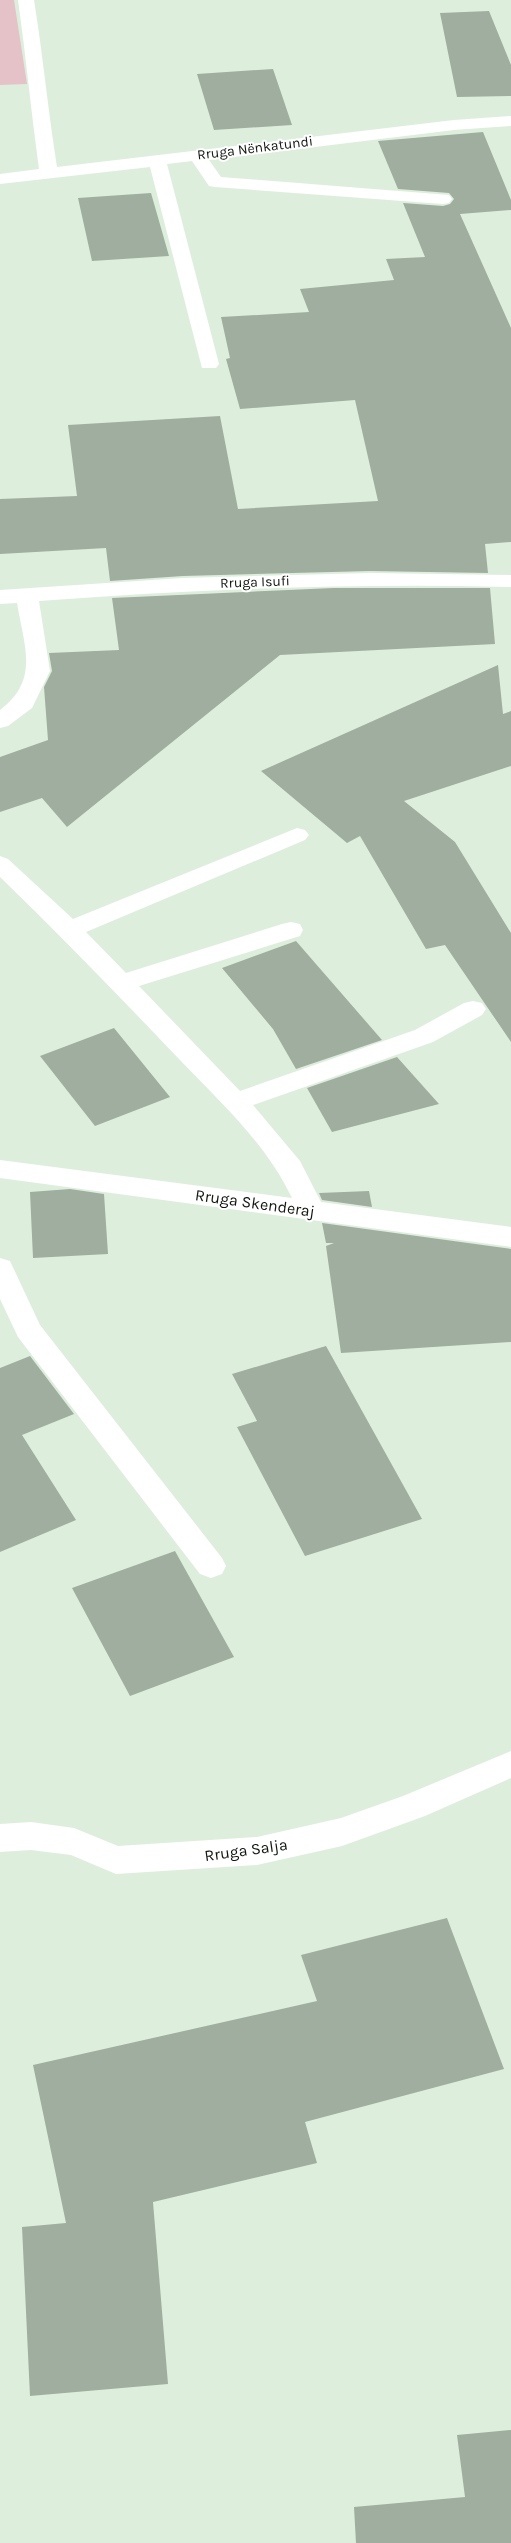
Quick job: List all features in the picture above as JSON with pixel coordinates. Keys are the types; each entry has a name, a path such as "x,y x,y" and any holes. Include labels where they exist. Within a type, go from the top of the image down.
{"street":[{"path":"26,0 38,76 38,102 49,173"},
{"name":"Rruga Nënkatundi","path":"0,179 454,125 511,121"},
{"path":"197,155 215,182 443,199"},
{"path":"157,160 209,364"},
{"name":"Rruga Isufi","path":"0,597 137,587 307,580 428,578 511,581"},
{"path":"0,721 24,703 39,671 27,596"},
{"path":"69,930 297,835"},
{"path":"0,864 69,930 260,1128 291,1168 312,1210"},
{"path":"122,984 291,930"},
{"path":"235,1102 424,1036 473,1009"},
{"name":"Rruga Skenderaj","path":"0,1169 511,1237"},
{"path":"0,1268 28,1330 211,1566"},
{"name":"Rruga Salja","path":"0,1838 31,1836 74,1842 116,1860 257,1852 342,1832 414,1806 511,1764"}],"shaded area":[{"path":"0,0 14,0 27,84 0,85"}],"building":[{"path":"489,11 511,65 511,96 457,97 440,13"},
{"path":"273,69 292,125 214,130 197,74"},
{"path":"483,132 511,200 511,210 460,214 511,328 511,542 485,544 488,573 370,571 183,576 110,581 106,548 0,554 0,499 77,496 68,425 220,416 238,509 378,501 355,400 240,409 226,359 230,358 221,317 309,312 300,289 394,280 386,259 425,257 403,203 443,206 450,204 454,199 449,193 398,189 378,141"},
{"path":"151,193 169,256 92,261 78,198"},
{"path":"334,588 490,588 495,644 280,655 67,827 42,798 0,812 0,757 48,740 44,687 52,671 49,653 119,650 112,598"},
{"path":"498,665 503,714 511,711 511,766 404,801 455,842 511,933 511,1042 445,945 426,949 360,836 347,843 261,771"},
{"path":"296,941 382,1040 296,1069 273,1029 222,968"},
{"path":"114,1028 170,1097 95,1126 40,1056"},
{"path":"397,1057 439,1104 332,1132 307,1088"},
{"path":"70,1189 104,1194 108,1254 33,1258 30,1192"},
{"path":"369,1191 372,1207 322,1200 319,1193"},
{"path":"322,1223 511,1249 511,1342 341,1353 326,1246 334,1243 326,1243"},
{"path":"326,1346 422,1519 305,1556 237,1427 257,1421 232,1374"},
{"path":"30,1356 74,1414 22,1435 76,1520 0,1552 0,1368"},
{"path":"175,1551 234,1657 130,1696 72,1588"},
{"path":"447,1918 504,2069 305,2122 317,2163 153,2202 168,2384 30,2396 22,2227 66,2223 33,2065 317,2001 301,1955"},
{"path":"511,2430 511,2543 356,2543 354,2507 465,2497 457,2435"}]}
